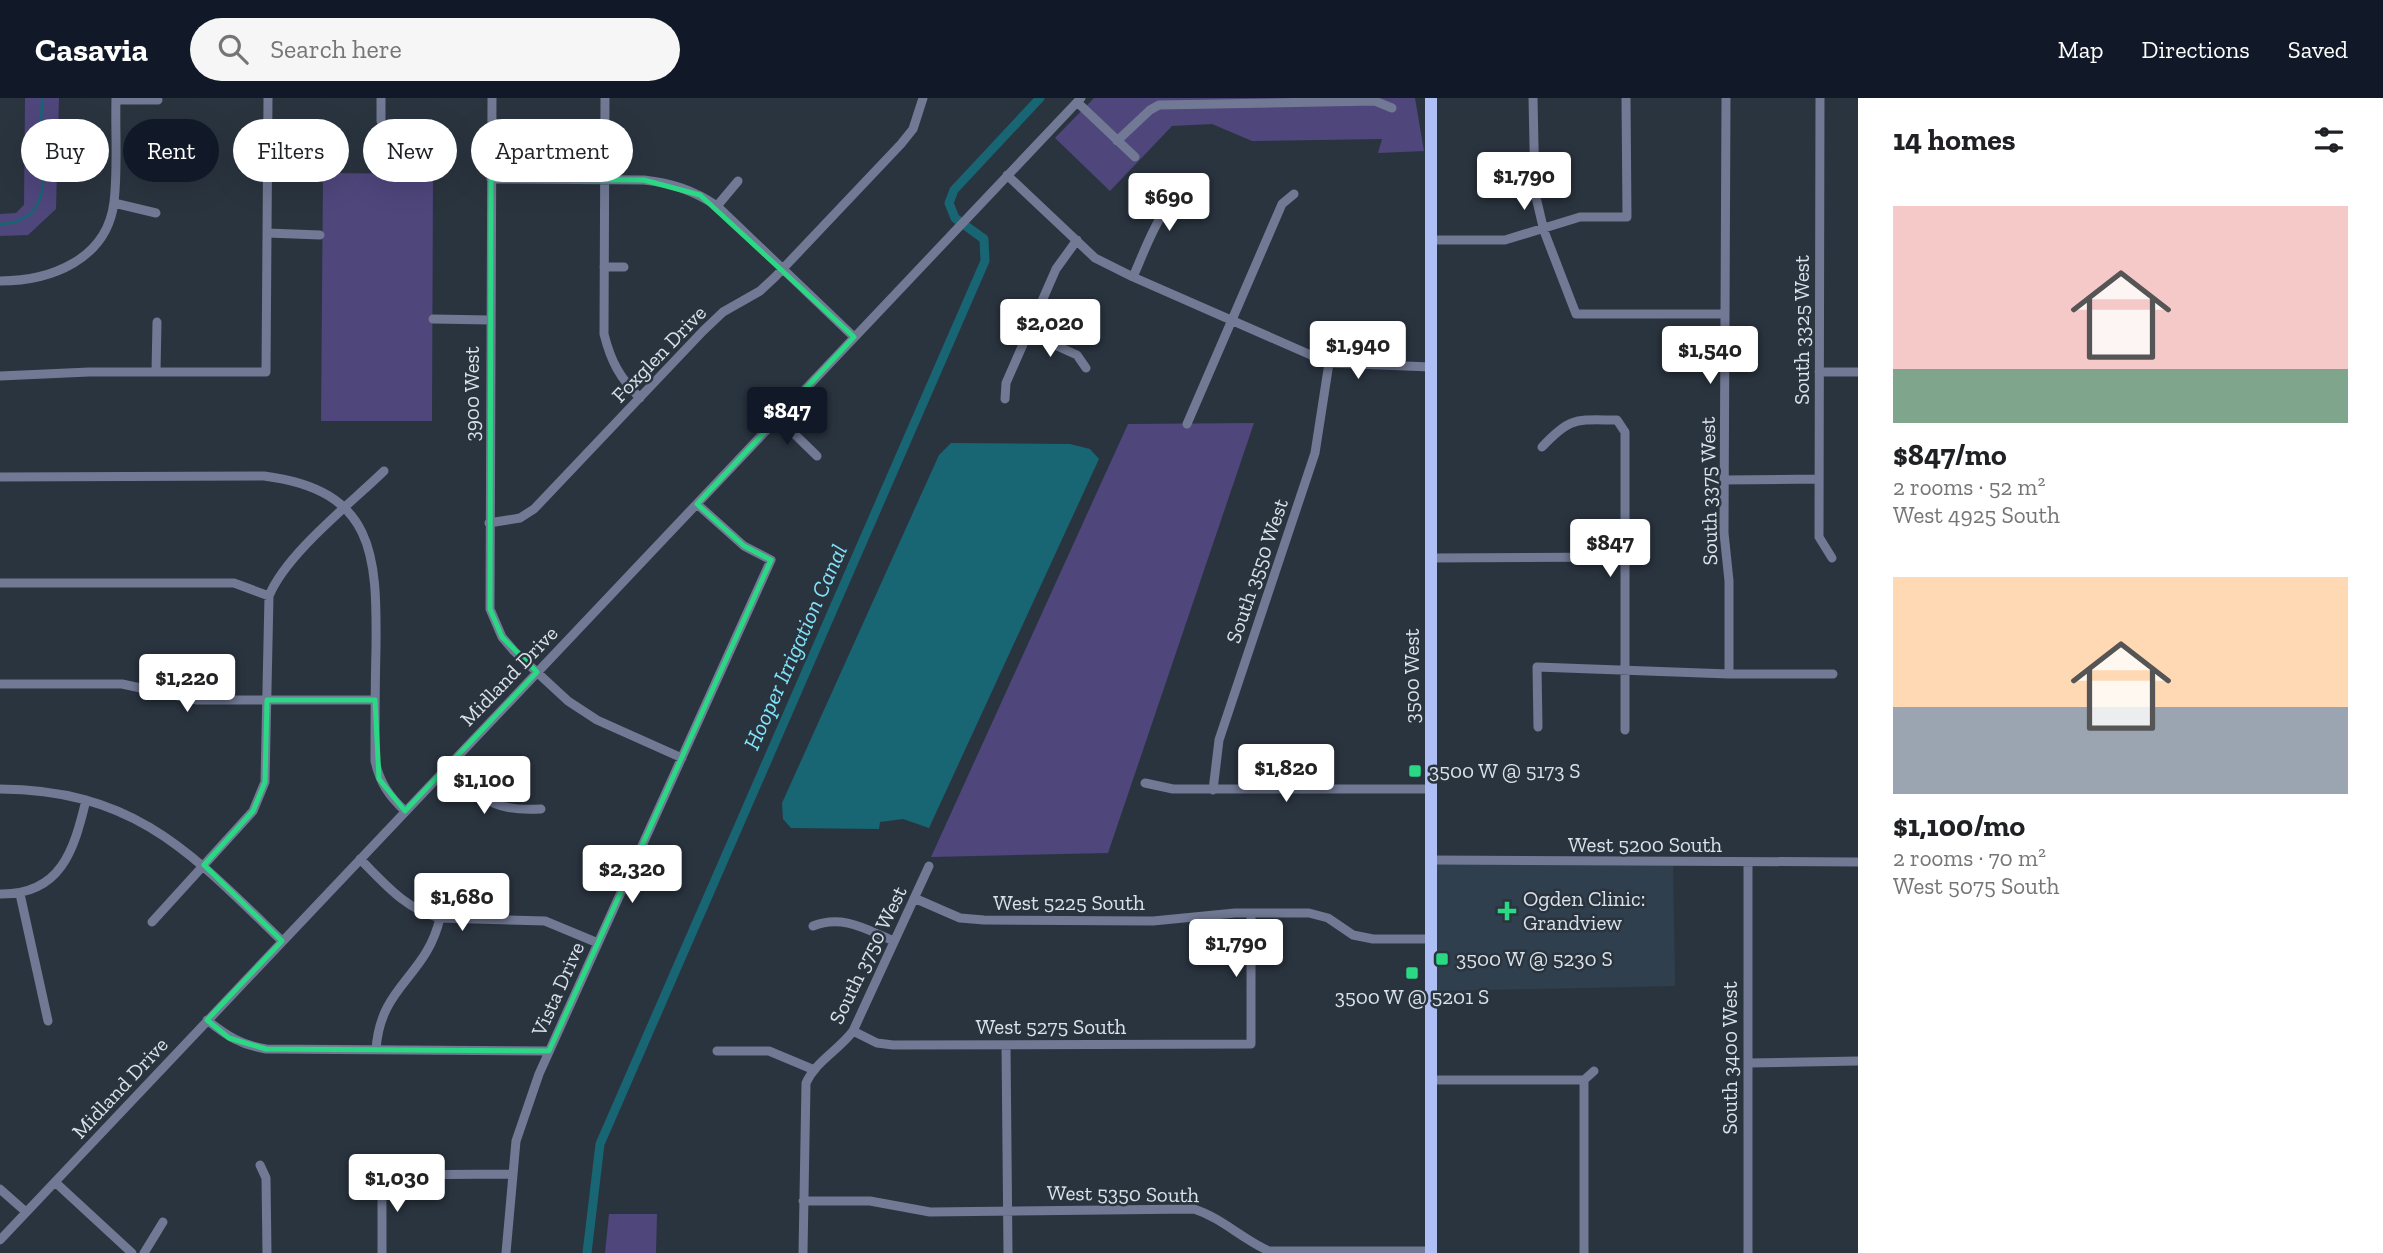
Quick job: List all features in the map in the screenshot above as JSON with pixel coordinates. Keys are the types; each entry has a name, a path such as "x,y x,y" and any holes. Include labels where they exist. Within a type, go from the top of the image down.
{"main road":[{"name":"3500 West","path":"1431,98 1431,1252"}],"street":[{"path":"0,376 266,372 268,98"},
{"path":"381,98 381,119"},
{"name":"3900 West","path":"492,98 492,119"},
{"path":"605,98 605,119"},
{"name":"Foxglen Drive","path":"488,523 520,518 534,509 713,322 760,291 783,270 901,145 913,129 923,98"},
{"path":"1533,98 1535,193 1544,231 1576,314 1725,314"},
{"path":"1431,240 1505,240 1544,231 1580,218 1627,218 1626,98"},
{"name":"South 3375 West","path":"1726,98 1724,480 1730,674"},
{"name":"South 3325 West","path":"1820,98 1819,537 1832,558"},
{"path":"0,281 38,279 70,266 87,253 101,236 114,203 116,99 158,100"},
{"path":"1079,100 1135,157"},
{"name":"Midland Drive","path":"0,1240 1079,100"},
{"path":"1117,141 1150,110 1160,105 1375,101 1392,107"},
{"path":"1007,175 1095,258 1133,277 1329,363 1431,367"},
{"path":"633,181 665,182 700,195 716,206 855,337"},
{"path":"716,206 738,181"},
{"path":"1133,277 1158,218 1182,189 1198,181"},
{"name":"3900 West","path":"491,182 488,589 494,623 514,652 568,701 597,720 682,758"},
{"path":"605,182 604,334 610,359 620,377 640,398"},
{"path":"1187,424 1282,204 1294,194"},
{"path":"114,203 156,213"},
{"path":"267,233 320,235"},
{"path":"1005,399 1006,383 1056,269 1077,240"},
{"path":"604,267 624,267"},
{"path":"433,319 490,320"},
{"path":"156,372 157,322"},
{"path":"1028,333 1077,355 1086,368"},
{"name":"South 3550 West","path":"1213,790 1219,740 1315,453 1329,363"},
{"path":"1819,372 1858,372"},
{"path":"778,418 817,456"},
{"path":"1542,447 1560,428 1573,420 1617,420 1625,432 1625,730"},
{"path":"152,922 253,811 265,782 269,596 275,582 290,562 384,471"},
{"path":"0,477 264,476 289,479 317,488 345,509 359,526 369,549 377,583 375,761 379,779 389,795 405,811"},
{"path":"1724,480 1819,479"},
{"name":"Vista Drive","path":"506,1253 513,1174 522,1118 549,1051 771,561 744,546 697,504"},
{"path":"1431,558 1625,557"},
{"path":"0,583 234,583 269,596"},
{"path":"1538,727 1537,667 1730,674 1833,674"},
{"path":"0,684 122,684 197,700 375,700"},
{"path":"448,766 495,806 511,811 541,809"},
{"path":"1145,783 1173,789 1213,790 1431,789"},
{"path":"0,789 63,793 110,807 155,829 204,865 282,941"},
{"path":"0,894 20,894 39,887 58,870 75,845 86,800"},
{"path":"360,859 412,908 440,918 545,921 598,943"},
{"name":"West 5200 South","path":"1432,860 1858,862"},
{"name":"South 3400 West","path":"1748,863 1748,1253"},
{"name":"South 3750 West","path":"812,1069 841,1048 853,1031 929,866"},
{"path":"20,894 48,1021"},
{"name":"West 5225 South","path":"914,898 960,918 984,920 1153,921 1310,913 1328,918 1353,935 1373,939 1431,939"},
{"name":"West 5275 South","path":"853,1031 877,1043 893,1045 1251,1044 1251,914"},
{"path":"376,1050 380,1017 388,1002 426,956 440,918"},
{"path":"813,926 827,920 845,920 894,941"},
{"path":"208,1020 229,1038 247,1046 549,1051"},
{"path":"1006,1045 1008,1253"},
{"path":"717,1051 769,1051 812,1069 803,1100 803,1253"},
{"path":"1748,1063 1858,1061"},
{"path":"1430,1080 1584,1080 1594,1070"},
{"path":"1584,1080 1584,1253"},
{"path":"260,1165 266,1178 267,1253"},
{"path":"382,1253 382,1175 513,1174"},
{"path":"55,1182 132,1253"},
{"path":"0,1189 26,1212"},
{"name":"West 5350 South","path":"803,1201 870,1200 930,1212 1194,1209 1215,1216 1251,1243 1269,1251 1431,1252"},
{"path":"144,1253 163,1222"}],"highlighted area":[{"path":"491,179 644,180 700,195 854,337 697,504 744,546 771,560 549,1051 266,1049 229,1038 207,1020 282,941 204,865 253,811 265,782 267,700 375,700 379,779 405,811 537,672 502,637 490,609"}],"shaded area":[{"path":"25,98 59,98 58,119 25,119"},
{"path":"1094,98 1415,98 1424,151 1378,153 1382,139 1252,141 1212,124 1172,126 1110,191 1055,138"},
{"path":"349,173 363,173 363,182 433,182 432,421 321,421 323,182 349,182"},
{"path":"24,182 57,182 56,209 28,235 0,236 0,214 16,213 24,205"},
{"path":"1254,423 1108,853 931,857 1128,424"},
{"path":"1435,859 1673,860 1675,986 1436,991"},
{"path":"609,1214 657,1214 656,1253 605,1253"}],"water":[{"path":"951,443 1070,444 1090,449 1099,459 929,828 903,819 880,822 879,829 791,828 783,819 782,803 939,455"}],"waterway":[{"path":"0,224 25,217 39,201 43,179 40,140 42,98"},
{"name":"Hooper Irrigation Canal","path":"587,1253 600,1144 985,261 984,239 955,218 949,203 954,190 1040,98"}],"place":[{"name":"3500 W @ 5173 S","path":"1415,771"},
{"name":"Ogden Clinic: Grandview","path":"1507,911"},
{"name":"3500 W @ 5230 S","path":"1442,959"},
{"name":"3500 W @ 5201 S","path":"1412,973"}]}
